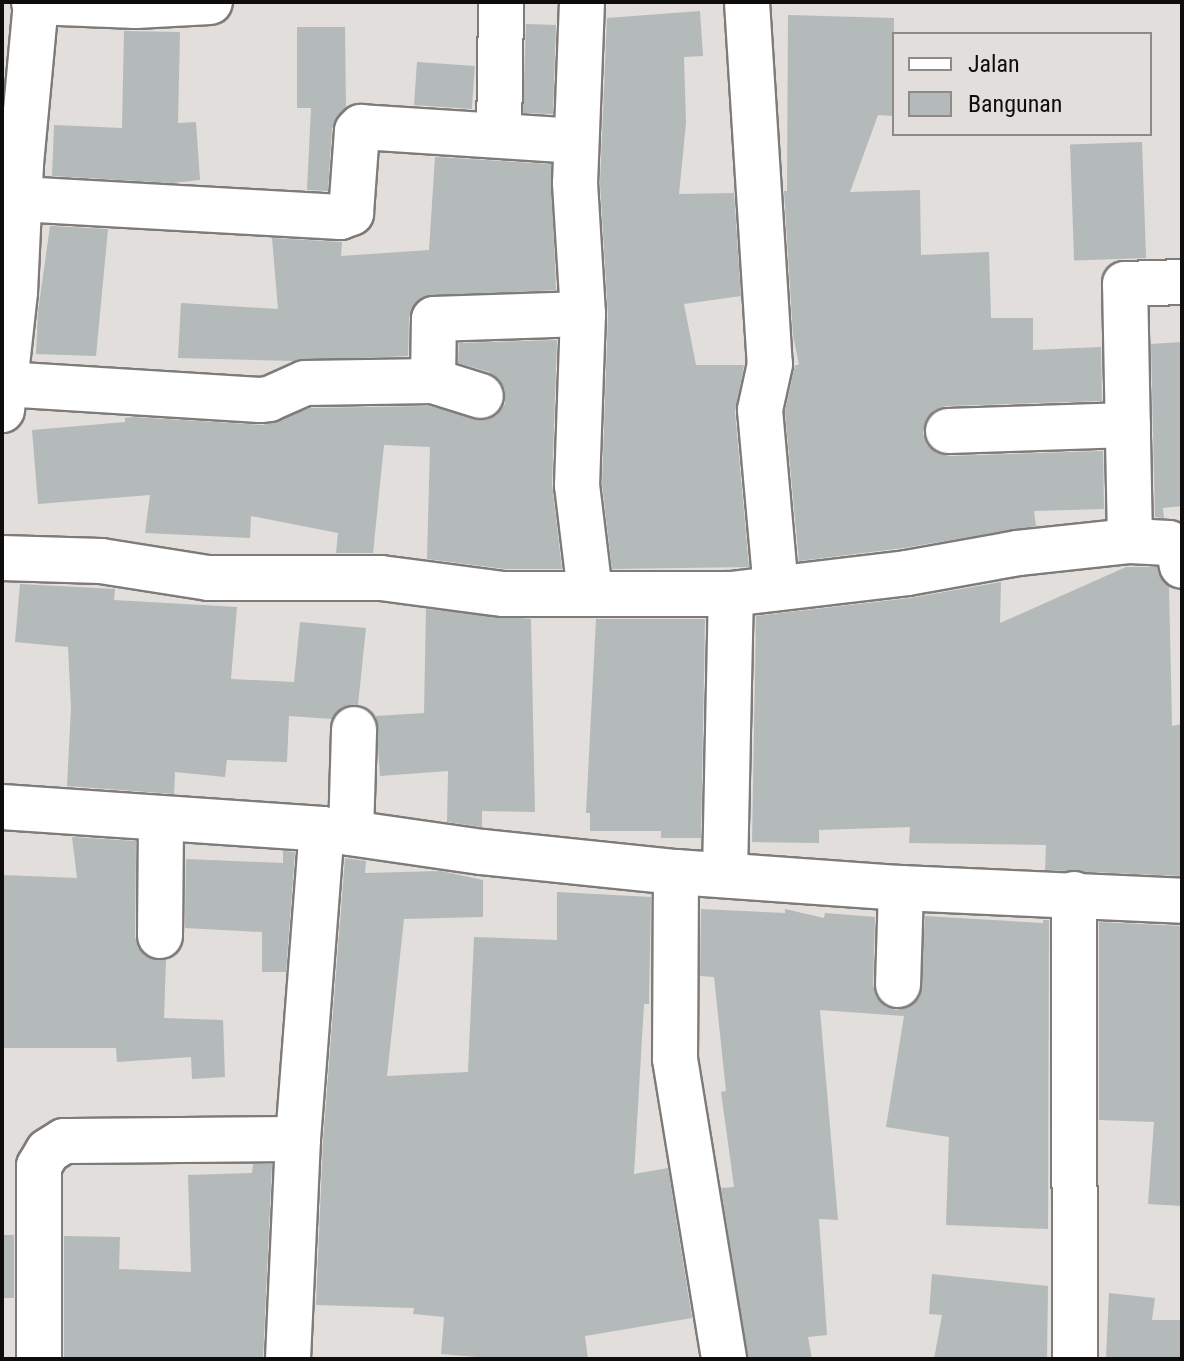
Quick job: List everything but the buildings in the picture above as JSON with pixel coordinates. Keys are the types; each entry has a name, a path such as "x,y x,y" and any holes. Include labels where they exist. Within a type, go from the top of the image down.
{"street":[{"path":"210,2 136,6 35,2 8,292 3,397 260,400 305,383 433,381 481,396"},
{"path":"582,2 575,141 583,314 578,384 577,485 590,592"},
{"path":"747,2 770,364 760,410 776,588"},
{"path":"499,135 501,21"},
{"path":"19,199 340,217 351,213 357,131 361,127 575,141"},
{"path":"1130,541 1125,284 1182,282"},
{"path":"433,381 434,319 583,314"},
{"path":"948,431 1128,425"},
{"path":"2,558 101,561 208,578 381,578 503,594 731,594 907,573 1018,553 1130,541 1169,543 1179,551 1182,566"},
{"path":"725,875 731,594"},
{"path":"288,1359 298,1139 336,831 354,729"},
{"path":"2,807 336,831 482,852 676,872 901,888 1182,901"},
{"path":"160,936 161,820"},
{"path":"676,872 675,1059 724,1359"},
{"path":"898,985 901,888"},
{"path":"1074,894 1075,1359"},
{"path":"39,1359 39,1166 48,1151 64,1141 298,1139"}]}
